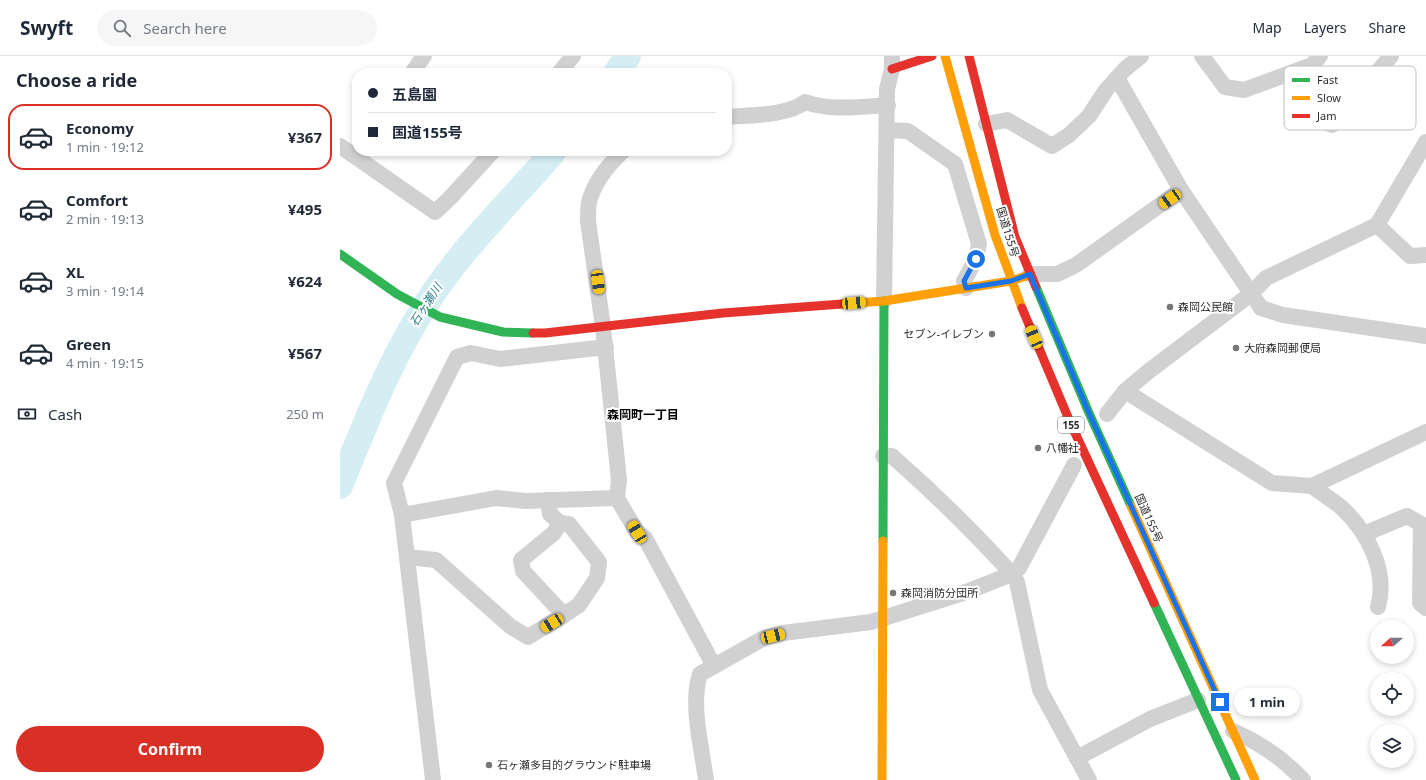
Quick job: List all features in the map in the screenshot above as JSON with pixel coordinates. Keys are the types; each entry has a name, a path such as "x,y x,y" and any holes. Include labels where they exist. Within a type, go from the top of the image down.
{"main road":[{"path":"892,62 932,56"},
{"name":"国道155号","path":"945,56 995,235 1011,281 1070,422 1236,780"},
{"name":"国道155号","path":"969,56 1015,237 1089,413 1255,780"},
{"path":"340,254 397,294 440,317 453,322 503,332 545,333 723,313 884,301 1011,281 1030,274"},
{"path":"882,780 884,301"}],"street":[{"path":"416,68 424,56"},
{"path":"563,68 572,56"},
{"path":"986,124 1008,120 1052,146 1069,135 1089,116 1106,90 1141,56"},
{"path":"1202,56 1225,87 1244,90 1284,75"},
{"path":"1309,66 1320,56"},
{"path":"1382,66 1391,56"},
{"path":"884,301 888,105 887,89 892,62"},
{"path":"1117,78 1181,190 1261,308 1283,316 1426,336"},
{"path":"732,116 787,110 799,106 805,102 816,106 838,108 888,105"},
{"path":"887,130 908,131 955,164 979,244 976,259 964,281 966,288"},
{"path":"1107,414 1125,392 1149,371 1252,293 1266,278 1377,225 1426,142"},
{"path":"340,146 352,152"},
{"path":"359,156 434,212 450,198 488,156"},
{"path":"619,156 600,179 589,203 588,221 604,327 619,480 617,498 637,532 645,538 714,666"},
{"path":"1030,274 1058,274 1076,265 1181,190"},
{"path":"1377,225 1410,256 1426,255"},
{"path":"433,780 402,515 394,483 457,357 471,353 500,359 606,347"},
{"path":"1125,392 1272,483 1312,486 1426,432"},
{"path":"883,456 892,456 933,492 1012,574 1017,582 1040,690 1089,780"},
{"path":"706,780 698,719 697,684 700,674 764,638 883,619 966,592 1012,574 1020,568 1074,465"},
{"path":"1312,486 1342,508 1364,534 1381,575 1382,594 1378,607"},
{"path":"402,515 496,498 526,501 617,498"},
{"path":"407,557 436,560 460,583 522,635 528,637 579,605 597,578 599,562 570,524 560,523 550,514 548,500"},
{"path":"1364,534 1407,516 1421,524 1420,603 1426,608"},
{"path":"560,523 554,533 521,560 523,571 564,615"},
{"path":"1078,758 1150,719 1198,700"},
{"path":"1233,731 1262,745 1303,780"}],"waterway":[{"name":"石ヶ瀬川","path":"620,68 628,56"},
{"name":"石ヶ瀬川","path":"340,486 360,436 393,362 419,315 434,292 462,255 550,156"}],"traffic: fast":[{"path":"340,254 397,294 440,317 503,332 533,333"},
{"path":"1036,287 1089,413 1131,506"},
{"path":"883,541 884,301"},
{"path":"1154,603 1236,780"}],"traffic: slow":[{"path":"945,56 995,235 1022,308"},
{"path":"842,304 884,301 1011,281 1029,275"},
{"path":"1131,506 1255,780"},
{"path":"882,780 883,541"}],"traffic: jam":[{"path":"892,69 932,56"},
{"path":"969,56 1015,237 1036,287"},
{"path":"533,333 545,333 723,313 842,304"},
{"path":"1022,308 1070,422 1154,603"}],"place":[{"name":"森岡公民館","path":"1170,307"},
{"name":"セブン-イレブン","path":"992,334"},
{"name":"大府森岡郵便局","path":"1236,348"},
{"name":"八幡社","path":"1038,448"},
{"name":"森岡消防分団所","path":"893,593"},
{"name":"石ヶ瀬多目的グラウンド駐車場","path":"489,765"}],"district":[{"name":"森岡町一丁目","path":"643,415"}],"route":[{"path":"976,259 964,281 966,288 1011,281 1030,274 1089,413 1220,702"}]}
